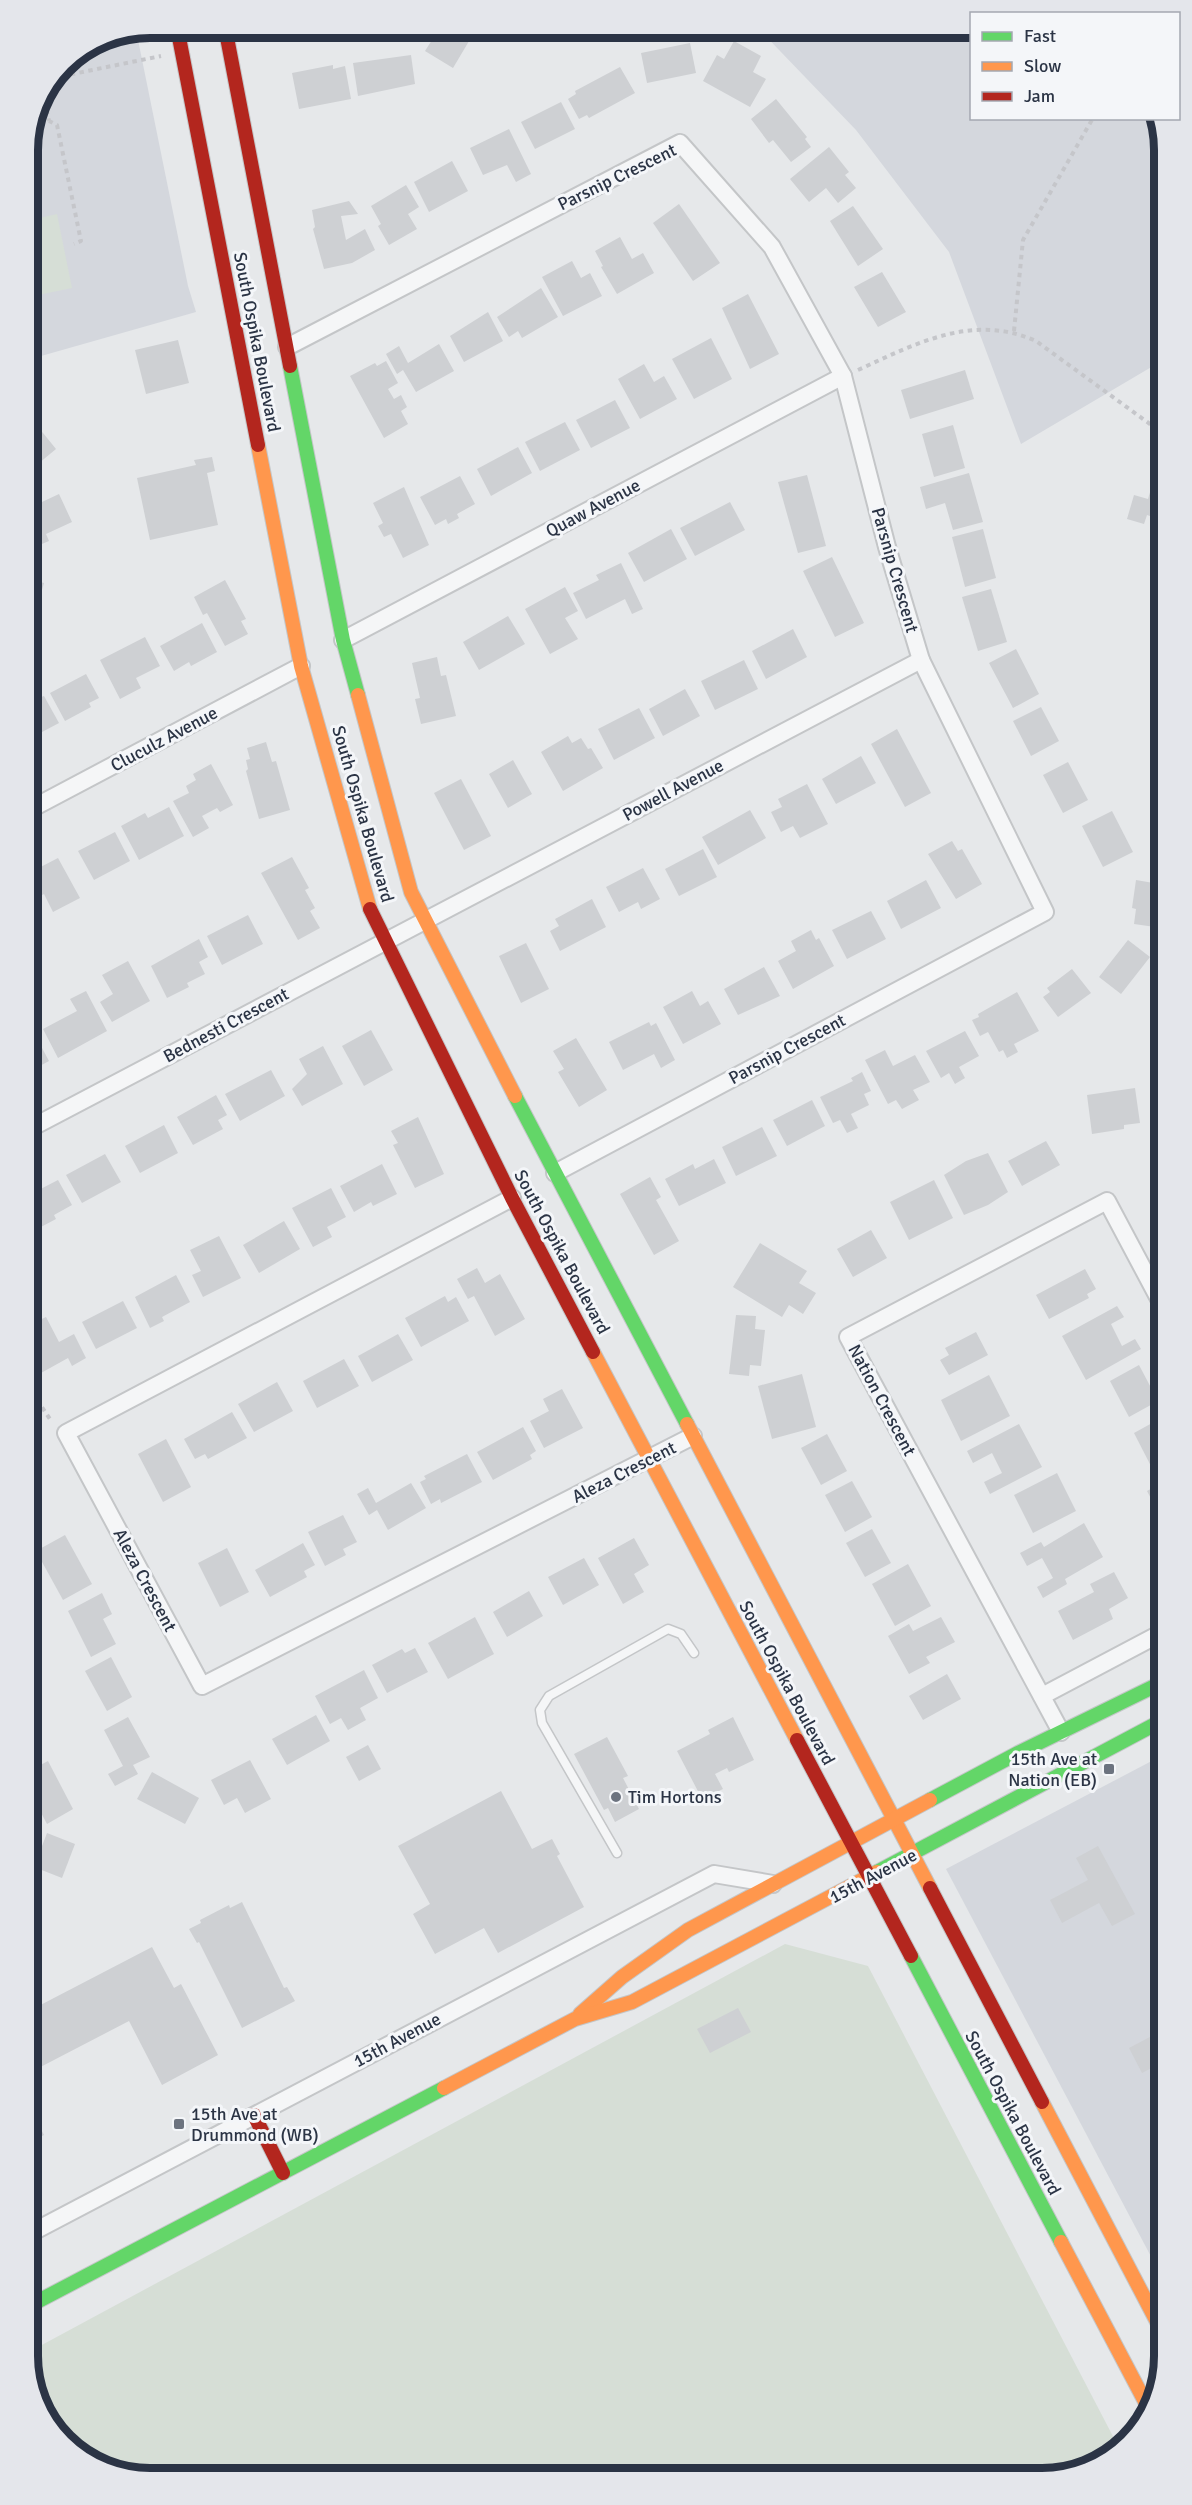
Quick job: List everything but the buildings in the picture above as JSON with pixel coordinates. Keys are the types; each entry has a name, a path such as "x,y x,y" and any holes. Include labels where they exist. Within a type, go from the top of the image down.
{"main road":[{"name":"South Ospika Boulevard","path":"179,38 302,666 371,912 512,1198 1145,2401"},
{"name":"South Ospika Boulevard","path":"227,38 343,640 411,892 555,1173 1154,2316"},
{"name":"15th Avenue","path":"575,2019 622,1977 688,1930 1061,1732 1154,1686"},
{"name":"15th Avenue","path":"38,2301 575,2019 632,2002 1154,1725"},
{"path":"254,2115 283,2173"}],"street":[{"name":"Parsnip Crescent","path":"287,347 680,143 772,247 843,376 887,547 921,660 1045,912 555,1173"},
{"name":"Quaw Avenue","path":"343,640 843,376"},
{"name":"Powell Avenue","path":"425,921 921,660"},
{"name":"Cluculz Avenue","path":"38,805 302,666"},
{"name":"Bednesti Crescent","path":"38,1124 425,921"},
{"path":"66,1432 512,1198"},
{"name":"Nation Crescent","path":"1061,1732 848,1337 1107,1201 1154,1289"},
{"name":"Aleza Crescent","path":"66,1432 202,1686 693,1436"},
{"path":"1042,1696 1154,1637"},
{"name":"15th Avenue","path":"38,2229 714,1874 773,1884"}],"lane":[{"path":"617,1853 542,1723 540,1710 549,1696 668,1629 681,1634 694,1653"}],"path":[{"path":"66,75 181,51"},
{"path":"46,105 50,121"},
{"path":"1014,331 1023,240 1092,120"},
{"path":"40,122 50,121 57,124 81,241 74,244"},
{"path":"843,376 932,339 966,330 1014,331 1036,341 1154,427"},
{"path":"38,1402 49,1419 66,1432"}],"shaded area":[{"path":"138,38 188,286 196,312 38,357 38,135 41,120 52,93 70,70 93,52 113,43"},
{"path":"768,38 970,38 970,120 1150,120 1154,135 1154,365 1021,444 949,252 856,130"},
{"path":"57,214 72,288 38,295 38,218"},
{"path":"1154,1760 1154,2262 946,1869"},
{"path":"785,1944 868,1966 1115,2441 1099,2453 1079,2462 1043,2468 142,2467 106,2459 93,2453 70,2435 52,2412 46,2399 38,2370 38,2347"}],"traffic: fast":[{"path":"290,366 343,640 358,695"},
{"path":"515,1096 687,1424"},
{"path":"930,1800 1018,1753 1154,1686"},
{"path":"877,1872 1154,1725"},
{"path":"911,1956 1061,2242"},
{"path":"38,2301 444,2088"}],"traffic: slow":[{"path":"258,445 301,666 370,909"},
{"path":"358,695 411,892 515,1096"},
{"path":"593,1352 797,1740"},
{"path":"687,1424 930,1888"},
{"path":"580,2014 622,1977 688,1930 930,1800"},
{"path":"444,2088 575,2019 632,2002 877,1872"},
{"path":"1042,2102 1154,2316"},
{"path":"1061,2242 1145,2401"}],"traffic: jam":[{"path":"179,38 258,445"},
{"path":"227,38 290,366"},
{"path":"370,909 512,1198 593,1352"},
{"path":"797,1740 911,1956"},
{"path":"930,1888 1042,2102"},
{"path":"254,2115 283,2173"}],"place":[{"name":"15th Ave at Nation (EB)","path":"1109,1769"},
{"name":"Tim Hortons","path":"616,1797"},
{"name":"15th Ave at Drummond (WB)","path":"179,2124"}]}
